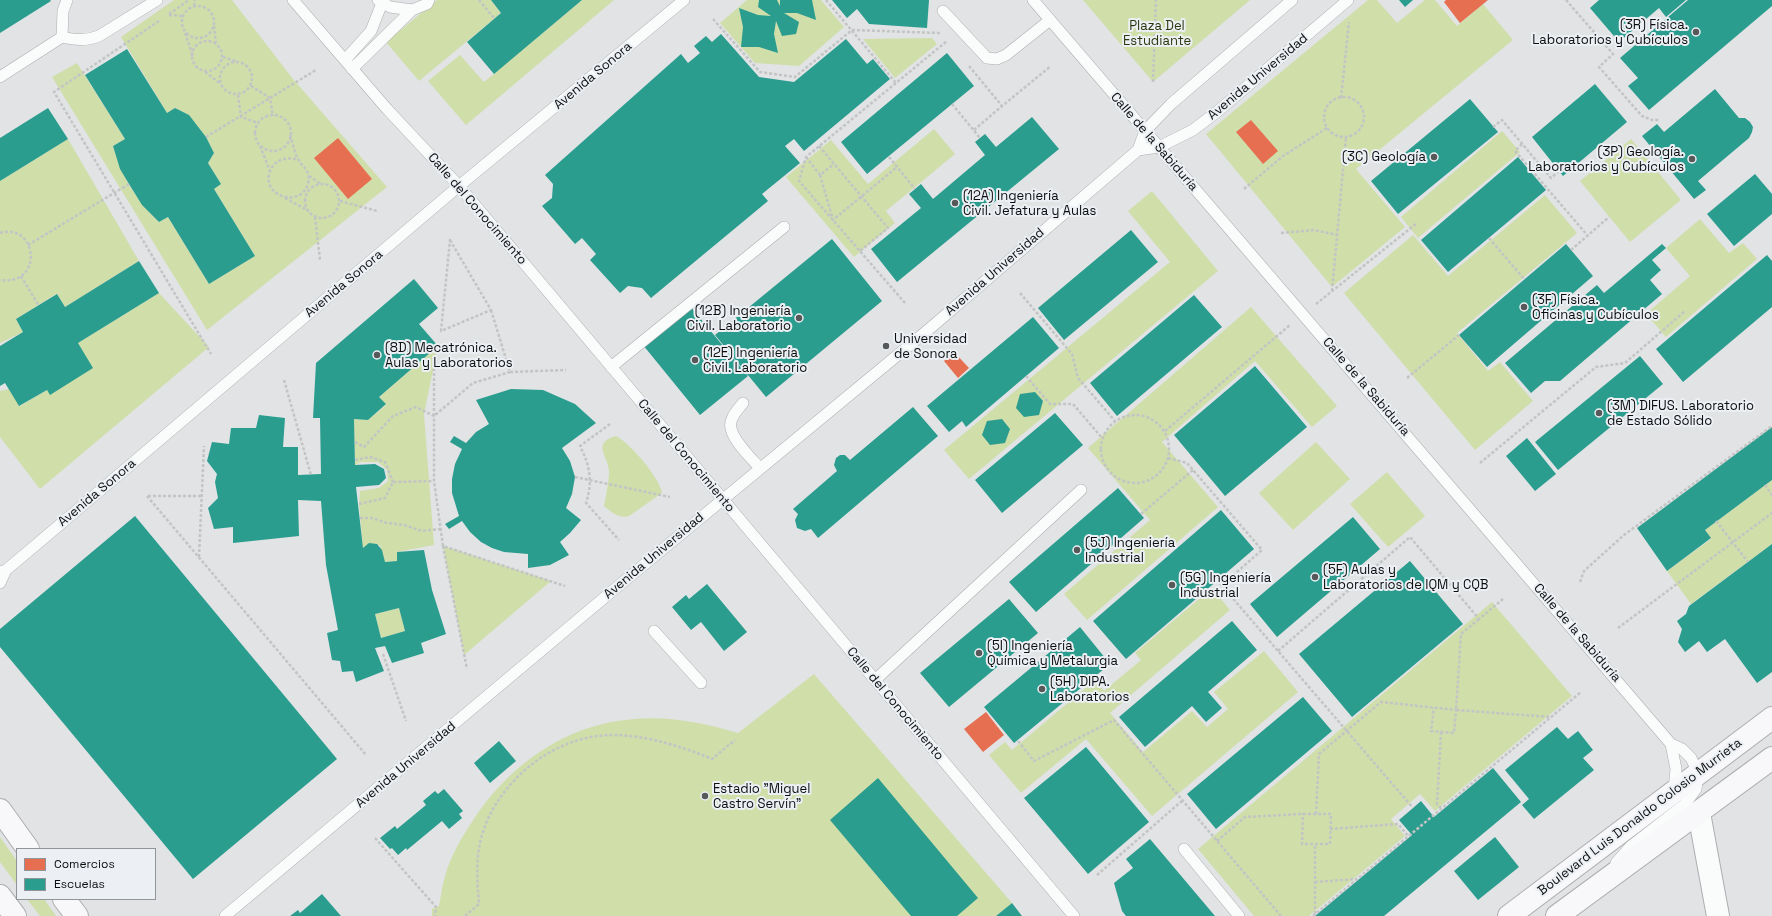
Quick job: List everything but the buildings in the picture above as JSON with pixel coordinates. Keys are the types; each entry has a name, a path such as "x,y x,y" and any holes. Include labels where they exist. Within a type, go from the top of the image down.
{"main road":[{"name":"Boulevard Luis Donaldo Colosio Murrieta","path":"1509,916 1772,718"},
{"path":"1557,916 1772,758"},
{"path":"0,810 27,848"},
{"path":"0,896 15,916"},
{"path":"65,900 77,916"}],"street":[{"path":"1699,813 1718,916"}],"lane":[{"path":"62,37 63,11 67,0"},
{"path":"0,77 62,37 90,40 157,0"},
{"name":"Calle del Conocimiento","path":"294,0 387,109 459,186 1074,916"},
{"path":"352,69 412,10 427,4 429,0"},
{"name":"Avenida Sonora","path":"0,583 3,571 459,186 684,0"},
{"name":"Calle de la Sabiduría","path":"1033,0 1671,744 1682,749 1691,758 1698,773"},
{"name":"Avenida Universidad","path":"225,916 760,468 934,325 1138,150 1145,131 1171,104 1292,0"},
{"name":"Avenida Universidad","path":"1138,150 1159,147 1194,130 1348,0"},
{"path":"345,60 371,31 380,2 390,7 412,10"},
{"path":"943,12 987,58 997,59 1006,55 1050,20"},
{"path":"611,367 784,227"},
{"path":"743,403 731,420 730,428 734,436 760,468"},
{"path":"875,680 1081,490"},
{"path":"654,631 702,683"},
{"path":"1671,744 1676,769 1674,791"},
{"path":"1594,888 1631,846 1685,804 1696,789 1698,773"},
{"path":"1184,849 1239,916"}],"path":[{"path":"190,0 54,92 212,354"},
{"path":"194,6 195,0"},
{"path":"478,0 494,18"},
{"path":"826,0 896,83"},
{"path":"1153,82 1156,0"},
{"path":"1566,0 1613,54 1599,67 1642,116 1652,120 1659,120"},
{"path":"205,72 214,70 222,63 223,57 217,44 213,15 209,10 200,6 194,6 185,12 182,26 192,53 193,63 200,70 221,84 228,92 238,94 243,93 251,86 253,81 251,70 248,66 223,57"},
{"path":"169,14 183,16"},
{"path":"1341,98 1350,14"},
{"path":"713,19 760,72 795,76 852,30 942,33"},
{"path":"184,31 192,37 203,37 208,35 214,26"},
{"path":"905,303 799,181 806,157 948,40 952,46"},
{"path":"192,53 197,44 202,42 207,41 217,44"},
{"path":"221,84 220,79 223,68 232,62 238,62"},
{"path":"967,64 1002,106"},
{"path":"974,130 1051,66"},
{"path":"206,138 316,70"},
{"path":"251,86 270,98 273,116"},
{"path":"238,94 240,117"},
{"path":"1348,97 1359,103 1364,115 1362,128 1352,136 1346,137 1335,135 1327,128 1324,116 1326,109 1335,100 1348,97"},
{"path":"952,104 980,138"},
{"path":"282,197 295,197 301,194 308,183 309,176 307,170 298,160 288,124 279,117 273,116 262,119 258,123 255,134 270,171 269,177 272,189 282,197 308,211 315,217 327,218 332,216 339,206 340,200 336,190 309,176"},
{"path":"240,117 258,123"},
{"path":"1493,127 1502,120 1551,178 1559,171"},
{"path":"1244,190 1283,156 1327,128"},
{"path":"259,145 269,151 281,149 289,141 290,135"},
{"path":"1346,137 1332,291 1417,223"},
{"path":"1522,144 1515,151 1588,236"},
{"path":"819,146 888,228 860,251"},
{"path":"806,157 820,175 833,220"},
{"path":"889,157 915,189"},
{"path":"270,171 279,161 285,158 298,160"},
{"path":"820,175 834,164"},
{"path":"833,220 898,167"},
{"path":"28,245 128,184"},
{"path":"308,211 305,203 307,192 311,188 322,184"},
{"path":"340,200 377,211"},
{"path":"315,217 320,260"},
{"path":"1571,250 1610,217"},
{"path":"1281,232 1314,230 1337,235"},
{"path":"0,233 11,232 19,235 28,245 32,256 27,271 21,276 14,280 0,280"},
{"path":"1489,238 1524,279"},
{"path":"491,310 441,331 450,240 491,310 510,372"},
{"path":"21,276 39,306"},
{"path":"1020,294 1072,354 1078,378 1115,421"},
{"path":"1480,463 1596,367 1625,363 1685,311"},
{"path":"1165,431 1280,334"},
{"path":"1407,378 1459,335"},
{"path":"434,358 434,481 441,529 467,669"},
{"path":"434,416 473,383 510,372 566,370"},
{"path":"1026,376 1050,404 1073,404 1102,438"},
{"path":"284,380 311,475"},
{"path":"355,442 364,447 393,416 416,407 434,416"},
{"path":"1132,415 1143,415 1153,420 1165,431 1169,449 1168,458 1163,468 1156,476 1146,481 1136,483 1115,477 1108,469 1103,460 1101,449 1102,438 1115,421 1132,415"},
{"path":"610,424 580,446 588,462 591,489 586,503 619,540"},
{"path":"1580,582 1584,572 1624,535 1772,426"},
{"path":"199,558 204,446"},
{"path":"355,460 370,457 385,462 393,482 385,498 359,504"},
{"path":"1168,458 1187,463 1262,550 1222,585"},
{"path":"1141,514 1193,470"},
{"path":"575,477 670,497"},
{"path":"393,482 434,481"},
{"path":"1765,486 1772,495"},
{"path":"202,496 147,496 366,755"},
{"path":"1618,628 1772,513"},
{"path":"360,518 372,518 388,523 404,525 422,531 441,529"},
{"path":"1716,522 1748,562"},
{"path":"1278,651 1410,537 1479,619"},
{"path":"444,546 565,586"},
{"path":"1218,580 1413,808"},
{"path":"1434,708 1432,731 1454,733 1462,634 1503,599"},
{"path":"383,654 406,721"},
{"path":"1314,915 1581,692"},
{"path":"1316,814 1319,754 1381,702 1456,710 1552,717"},
{"path":"1018,741 1034,761 1114,720 1281,916"},
{"path":"1441,732 1437,804 1441,808"},
{"path":"465,916 479,904 477,880 478,856 484,829 495,805 508,788 533,762 556,749 582,740 610,735 639,737 664,742 712,759 735,740"},
{"path":"1097,875 1183,800"},
{"path":"1217,841 1245,817 1303,814 1331,814 1330,844 1302,844 1303,814"},
{"path":"1330,829 1398,824 1408,836"},
{"path":"375,838 436,907 435,916"},
{"path":"1314,915 1315,844"},
{"path":"1315,882 1357,879"}],"green space":[{"path":"174,0 232,0 293,79 387,187 207,330 52,77 77,63 125,139 113,146 121,168 131,187 143,205 159,222 168,217 209,284 255,256 214,189 221,184 208,163 214,153 206,137 188,115 175,108 167,113 121,37"},
{"path":"437,0 491,0 501,13 419,81 386,42"},
{"path":"582,0 614,0 466,125 428,81 460,55 484,82"},
{"path":"747,0 821,0 844,27 799,66 755,63 720,23"},
{"name":"Plaza Del Estudiante","path":"1083,0 1250,0 1153,82"},
{"path":"1368,0 1377,0 1397,23 1425,0 1435,0 1457,26 1483,4 1513,40 1356,169 1405,227 1332,287 1206,134"},
{"path":"932,38 937,44 895,78 863,39"},
{"path":"934,129 955,154 886,211 895,223 854,257 786,177 831,140 868,184"},
{"path":"1502,131 1520,152 1418,238 1401,217"},
{"path":"68,139 139,261 65,307 56,294 16,319 23,332 0,343 0,181"},
{"path":"1631,139 1681,200 1630,242 1580,181"},
{"path":"1152,191 1218,271 969,479 944,450 1170,262 1128,211"},
{"path":"1545,195 1577,233 1457,333 1488,371 1500,362 1533,401 1475,450 1344,293 1413,235 1448,276"},
{"path":"1700,219 1729,253 1743,243 1757,259 1666,337 1646,314 1690,276 1666,248"},
{"path":"159,293 209,347 40,489 0,437 0,391 9,389 20,406 47,390 50,394 78,343"},
{"path":"1251,307 1337,406 1312,427 1255,361 1162,442 1218,507 1087,620 1064,594 1150,520 1088,448"},
{"path":"438,346 424,414 434,545 397,552 397,561 385,562 380,545 363,548 359,504 360,491 379,488 388,481 387,470 378,462 361,462 355,465 354,419 368,420 386,405 379,397"},
{"path":"616,436 629,446 644,462 656,479 662,493 629,516 625,517 609,511 604,506 609,471 603,446 604,442"},
{"path":"1316,442 1350,479 1293,530 1259,493"},
{"path":"1387,472 1425,516 1388,547 1350,504"},
{"path":"1772,480 1772,544 1691,604 1667,571 1711,539 1705,530"},
{"path":"443,546 551,581 464,655"},
{"path":"1212,588 1230,610 1110,713 1143,752 1192,711 1207,727 1228,709 1214,692 1264,651 1298,692 1152,816 1086,739 1021,793 989,755 1005,742 1012,750 1095,680 1104,691 1141,660 1135,653"},
{"path":"1492,602 1572,696 1435,811 1420,794 1391,819 1405,836 1309,916 1254,916 1198,849"},
{"path":"399,608 405,631 381,638 375,614"},
{"name":"Estadio \"Miguel Castro Servín\"","path":"814,674 1012,903 996,916 432,916 432,909 439,906 444,880 450,863 459,843 470,825 501,785 519,767 539,752 561,739 584,730 608,723 634,719 673,719 712,726 738,733"},
{"path":"0,837 16,860 16,884 0,862"},
{"path":"28,900 45,900 56,916 40,916"}],"place":[{"name":"(3R) Física. Laboratorios y Cubículos","path":"1696,32"},
{"name":"(3C) Geología","path":"1434,157"},
{"name":"(3P) Geología. Laboratorios y Cubículos","path":"1692,159"},
{"name":"(12A) Ingeniería Civil. Jefatura y Aulas","path":"955,203"},
{"name":"(3F) Física. Oficinas y Cubículos","path":"1524,307"},
{"name":"(12B) Ingeniería Civil. Laboratorio","path":"799,318"},
{"name":"Universidad de Sonora","path":"886,346"},
{"name":"(8D) Mecatrónica. Aulas y Laboratorios","path":"377,355"},
{"name":"(12E) Ingeniería Civil. Laboratorio","path":"695,360"},
{"name":"(3M) DIFUS. Laboratorio de Estado Sólido","path":"1599,413"},
{"name":"(5J) Ingeniería Industrial","path":"1077,550"},
{"name":"(5F) Aulas y Laboratorios de IQM y CQB","path":"1315,577"},
{"name":"(5G) Ingeniería Industrial","path":"1172,585"},
{"name":"(5I) Ingeniería Química y Metalurgia","path":"979,653"},
{"name":"(5H) DIPA. Laboratorios","path":"1042,689"},
{"name":"Estadio \"Miguel Castro Servín\"","path":"705,796"}]}
